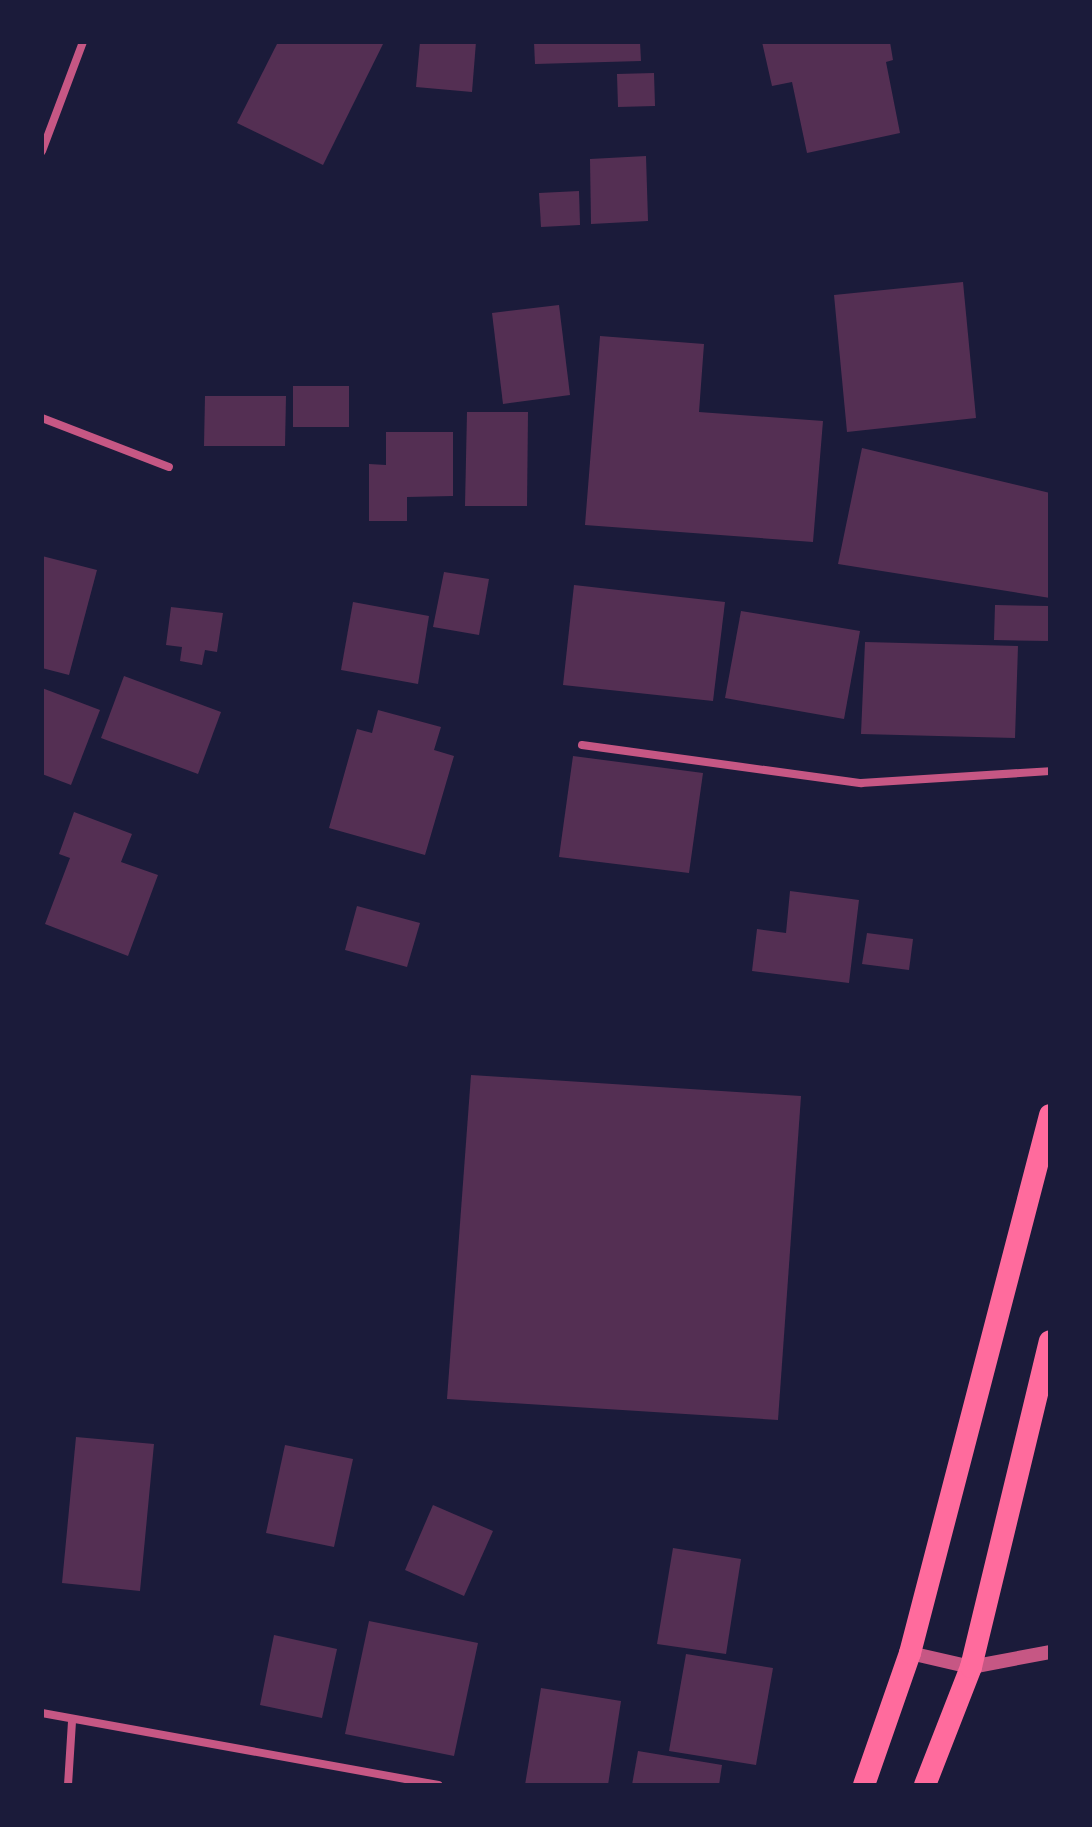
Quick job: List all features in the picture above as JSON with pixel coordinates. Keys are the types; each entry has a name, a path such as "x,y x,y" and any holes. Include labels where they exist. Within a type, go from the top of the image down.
{"highway":[{"path":"864,1785 910,1653 1050,1115"},
{"path":"925,1785 971,1667 1050,1341"}],"street":[{"path":"42,151 83,42"},
{"path":"42,418 169,467"},
{"path":"582,745 861,783 1050,771"},
{"path":"910,1653 971,1667 1050,1652"},
{"path":"42,1713 72,1721 439,1785"},
{"path":"68,1785 72,1721"}],"building":[{"path":"278,42 384,42 323,165 237,123"},
{"path":"420,42 476,42 472,92 416,87"},
{"path":"534,42 640,42 641,61 535,64"},
{"path":"762,42 890,42 893,60 886,62 900,133 807,153 792,82 772,86"},
{"path":"654,73 655,106 618,107 617,74"},
{"path":"646,156 648,221 591,224 590,159"},
{"path":"579,191 580,225 541,227 539,193"},
{"path":"963,282 976,418 847,432 834,295"},
{"path":"559,305 570,395 503,404 492,313"},
{"path":"600,336 704,344 699,412 823,421 813,542 585,525"},
{"path":"293,386 349,386 349,427 293,427"},
{"path":"205,396 286,396 285,446 204,446"},
{"path":"467,412 528,412 527,506 465,506"},
{"path":"386,432 453,432 453,496 407,497 407,521 369,521 369,464 386,465"},
{"path":"862,448 1050,493 1050,598 838,564"},
{"path":"42,556 97,570 69,675 42,668"},
{"path":"444,572 489,579 479,635 433,627"},
{"path":"574,585 725,602 713,701 563,685"},
{"path":"353,602 429,616 418,684 341,670"},
{"path":"995,605 1050,606 1050,641 994,640"},
{"path":"171,607 223,613 217,652 205,650 202,665 180,661 182,647 166,645"},
{"path":"741,611 860,631 844,719 725,698"},
{"path":"865,642 1018,646 1015,738 861,734"},
{"path":"124,676 221,712 198,774 101,738"},
{"path":"42,688 100,710 71,785 42,774"},
{"path":"378,710 441,727 434,750 454,756 425,855 329,828 357,729 372,733"},
{"path":"573,756 703,773 689,873 559,857"},
{"path":"74,812 132,834 121,862 158,875 128,956 45,924 70,858 59,854"},
{"path":"790,891 859,900 849,983 752,971 757,929 786,933"},
{"path":"357,906 420,923 407,967 345,950"},
{"path":"867,933 913,939 909,970 862,964"},
{"path":"471,1075 801,1096 778,1420 447,1399"},
{"path":"76,1437 154,1444 140,1591 62,1583"},
{"path":"285,1445 353,1459 334,1547 266,1533"},
{"path":"433,1505 493,1531 464,1596 405,1570"},
{"path":"673,1548 741,1559 726,1654 657,1644"},
{"path":"369,1621 478,1643 454,1756 345,1734"},
{"path":"274,1635 337,1649 322,1718 260,1705"},
{"path":"686,1654 773,1668 756,1765 669,1751"},
{"path":"541,1688 621,1701 608,1785 525,1785"},
{"path":"638,1751 722,1765 719,1785 632,1785"}]}
